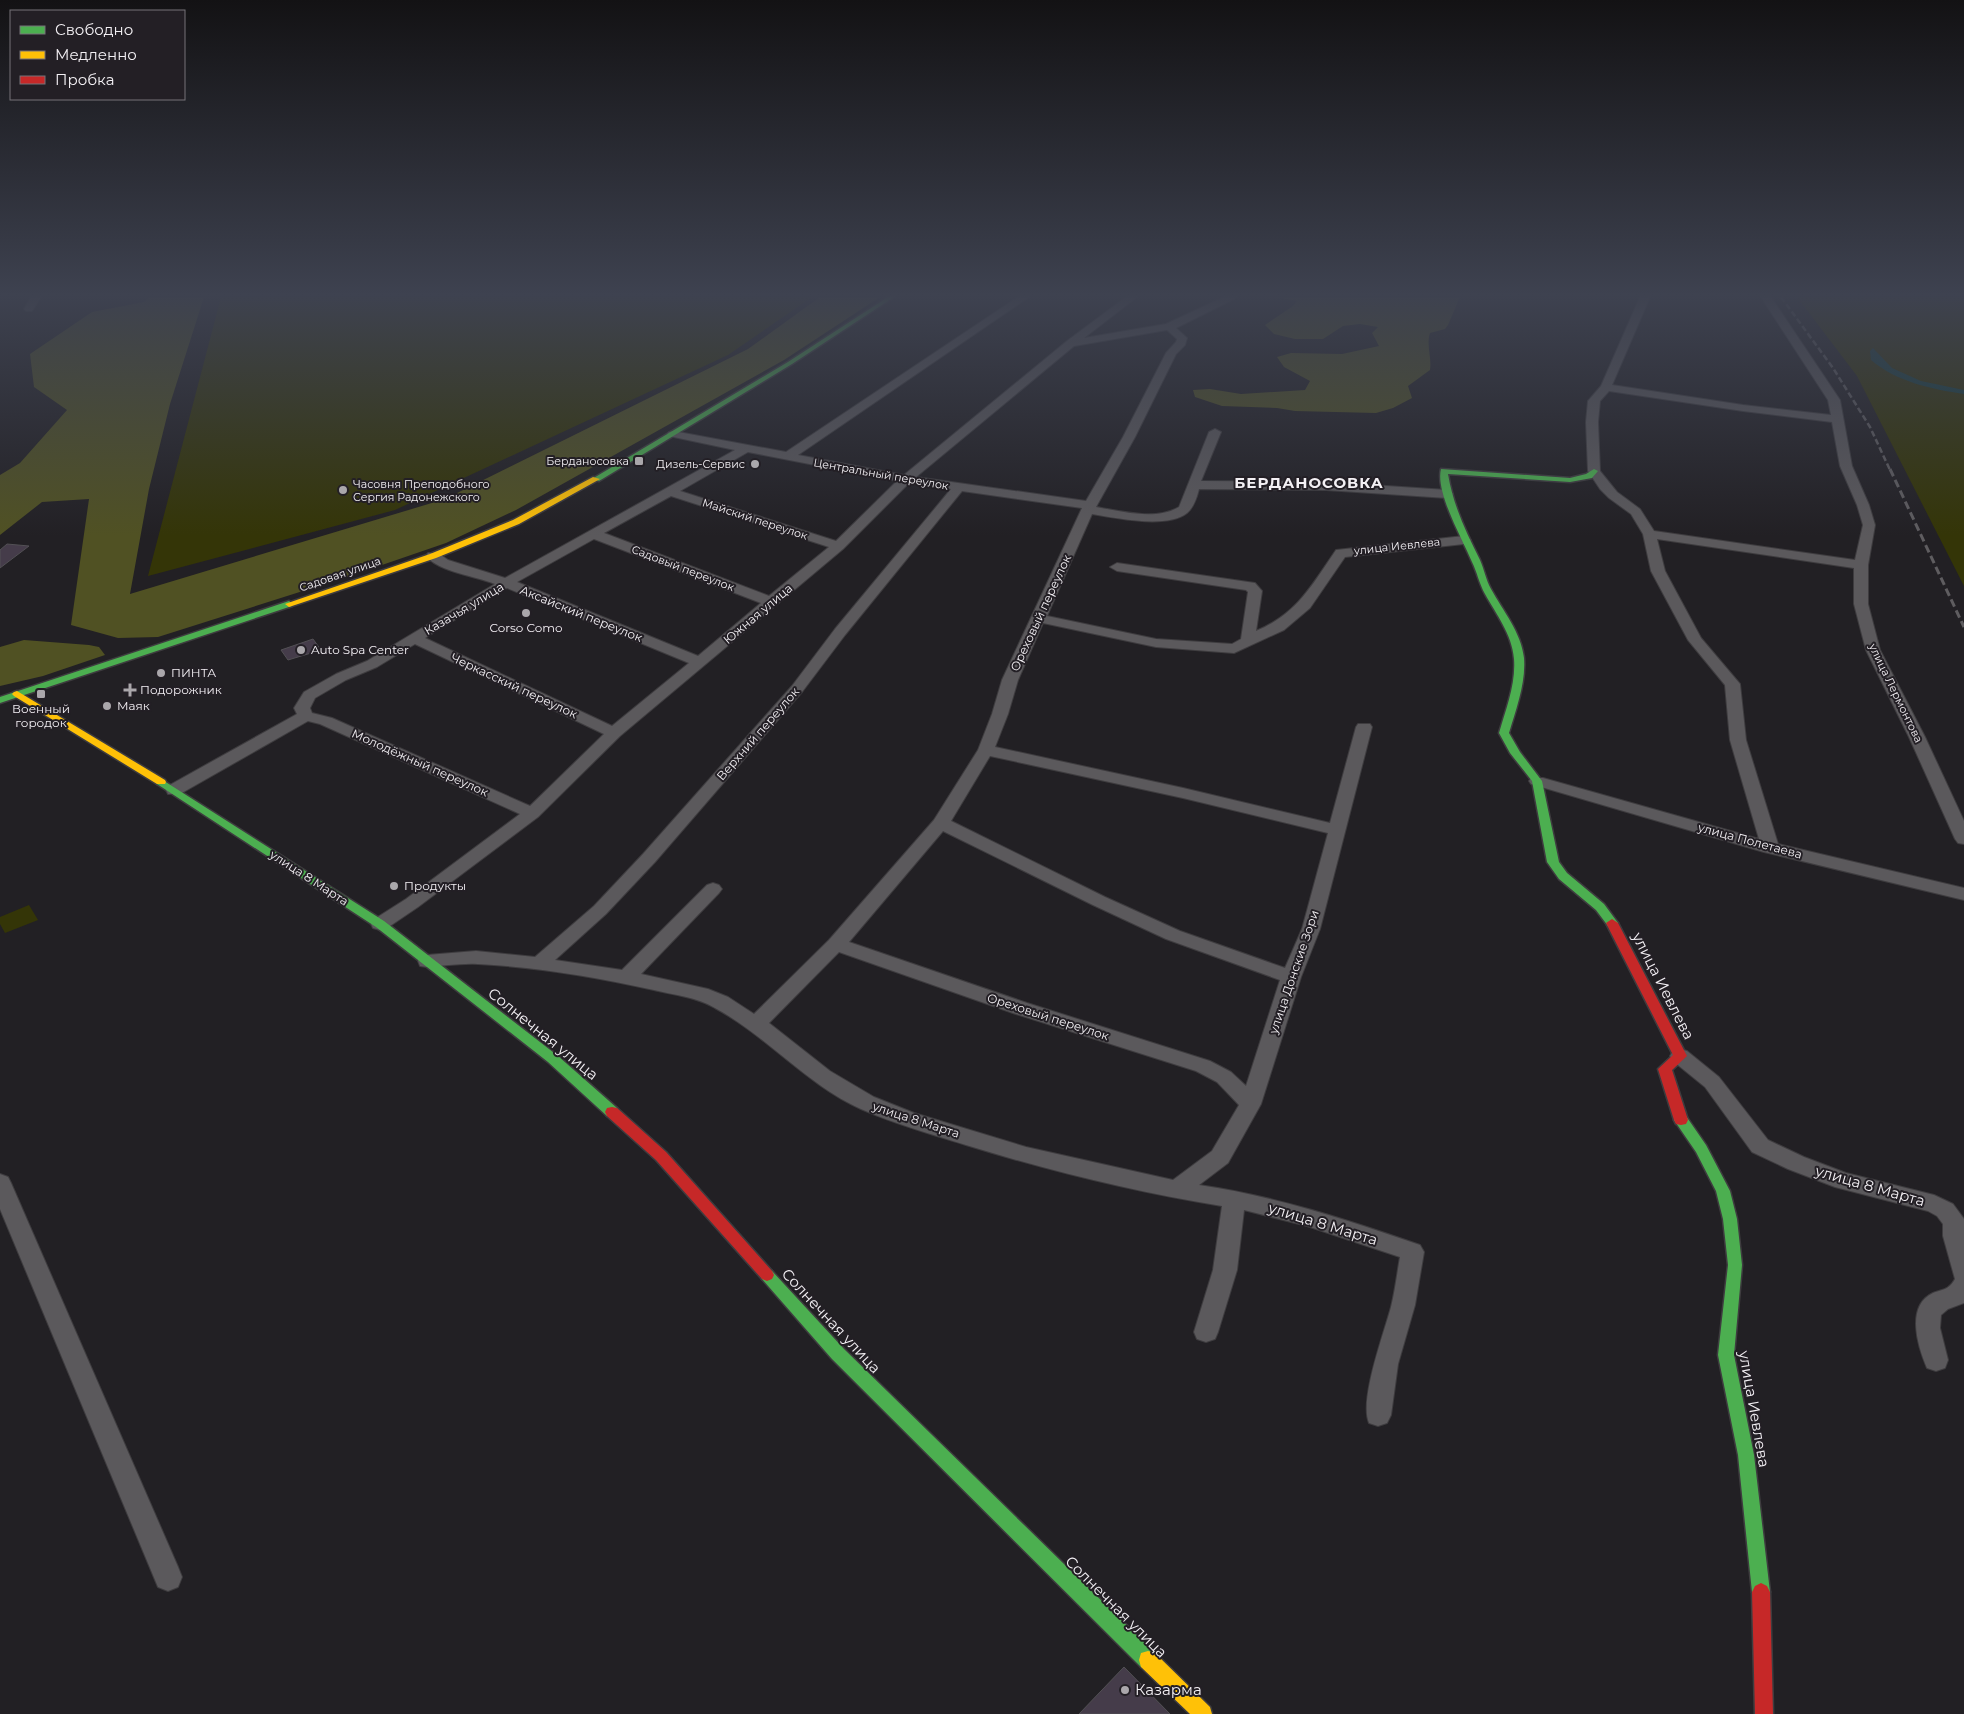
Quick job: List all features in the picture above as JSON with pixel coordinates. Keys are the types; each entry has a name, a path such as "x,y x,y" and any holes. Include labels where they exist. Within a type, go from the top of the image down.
{"street":[{"path":"673,434 766,377"},
{"path":"787,456 904,377"},
{"name":"Южная улица","path":"380,924 412,903 532,813 614,733 838,546 906,479 1031,377"},
{"name":"Ореховый переулок","path":"756,1024 836,944 941,823 986,750 1000,714 1010,680 1038,618 1090,507 1130,437 1159,377"},
{"path":"1610,377 1606,387 1594,401 1592,422 1594,471 1613,495 1636,512 1649,534 1658,571 1695,640 1732,684 1738,740 1770,848"},
{"name":"улица Лермонтова","path":"1820,377 1834,400 1846,466 1863,505 1869,525 1861,565 1861,604 1872,650 1917,737 1964,839"},
{"path":"1606,387 1744,408 1838,419"},
{"path":"1090,507 1142,517 1168,516 1182,512 1189,503 1215,432"},
{"name":"Центральный переулок","path":"673,434 906,479 1090,507"},
{"name":"Садовая улица","path":"0,700 433,556 516,522 602,476 673,434"},
{"name":"Казачья улица","path":"306,716 302,708 309,695 341,677 372,664 504,584 672,492 745,449"},
{"name":"улица Иевлева","path":"1594,471 1589,476 1570,480 1444,471 1447,494 1464,540 1475,558 1485,586 1514,636 1520,659 1515,693 1504,734 1515,753 1537,781 1554,862 1563,876 1600,907 1617,930 1680,1056 1665,1069 1682,1122 1701,1149 1724,1191 1730,1219 1735,1265 1726,1355 1746,1455 1760,1574 1764,1714"},
{"path":"1194,485 1326,486 1447,494"},
{"name":"Верхний переулок","path":"539,964 600,910 649,858 797,690 840,632 958,488"},
{"name":"Майский переулок","path":"672,492 838,546"},
{"name":"Садовый переулок","path":"594,534 771,602"},
{"path":"1649,534 1690,542 1861,565"},
{"name":"улица Иевлева","path":"1038,618 1071,627 1156,643 1234,648 1279,627 1305,605 1342,553 1464,540"},
{"name":"Аксайский переулок","path":"433,556 443,562 496,579 504,584 701,662"},
{"path":"1116,568 1250,586 1255,591 1248,640"},
{"name":"Черкасский переулок","path":"415,639 614,733"},
{"name":"улица 8 Марта","path":"17,694 174,790 380,924 427,961 476,957 539,964 626,977 701,994 721,1002 756,1024 823,1076 867,1103 908,1119 1026,1155 1176,1190 1234,1199 1307,1217 1412,1252 1403,1305 1386,1364 1378,1415"},
{"path":"174,790 306,716"},
{"name":"Молодёжный переулок","path":"306,716 326,720 532,813"},
{"name":"улица Донские Зори","path":"1176,1190 1220,1157 1251,1104 1291,977 1311,929 1364,727"},
{"path":"986,750 1184,793 1337,830"},
{"name":"улица Полетаева","path":"1537,781 1770,848 1964,894"},
{"path":"941,823 1099,901 1173,935 1291,977"},
{"path":"626,977 713,889"},
{"name":"Ореховый переулок","path":"836,944 1020,1008 1203,1066 1224,1077 1251,1104"},
{"name":"Солнечная улица","path":"427,961 553,1059 661,1156 838,1354 1203,1714"},
{"name":"улица 8 Марта","path":"1680,1056 1712,1082 1760,1146 1796,1163 1843,1181 1934,1204 1945,1210 1954,1222 1954,1236 1964,1276"},
{"path":"0,1183 168,1577"},
{"path":"1206,1332 1225,1270 1234,1199"},
{"path":"1936,1360 1929,1338 1927,1320 1930,1310 1940,1302 1954,1298 1964,1284"}],"shaded area":[{"path":"33,377 179,377 149,489 130,594 445,499 691,377 754,377 516,510 446,543 347,577 158,637 118,638 71,625 89,499 42,502 0,535 0,475 20,463 67,410 34,387"},
{"path":"200,377 681,377 395,510 148,576"},
{"path":"1303,377 1420,377 1408,386 1412,398 1393,408 1376,413 1295,411 1277,408 1222,406 1195,397 1193,390 1210,389 1241,394 1305,390 1310,381"},
{"path":"1858,377 1964,377 1964,586"},
{"path":"24,640 89,645 99,647 105,655 43,676 0,686 0,647"},
{"path":"29,905 38,920 5,933 0,924 0,917"}],"water":[{"path":"1899,377 1912,377 1921,381 1964,390 1964,394 1939,390"}],"building":[{"path":"7,544 29,546 0,568 0,550"},
{"name":"Auto Spa Center","path":"313,639 321,650 288,660 281,650"},
{"name":"Казарма","path":"1124,1667 1170,1714 1079,1714"}],"railway":[{"path":"1839,377 1870,427 1890,470"},
{"path":"1890,469 1964,627"}],"traffic: fast":[{"path":"596,479 767,377"},
{"path":"1594,471 1589,476 1570,480 1444,471 1448,495 1459,526 1485,586 1510,630 1517,648 1519,658 1518,677 1504,733 1515,753 1537,781 1553,862 1563,876 1600,907 1612,923"},
{"path":"0,700 289,604"},
{"path":"161,782 380,924 553,1059 612,1112"},
{"path":"1681,1120 1701,1149 1723,1191 1730,1219 1735,1265 1726,1355 1746,1455 1761,1592"},
{"path":"767,1275 838,1354 1148,1660"}],"traffic: slow":[{"path":"289,604 433,556 516,522 596,479"},
{"path":"17,694 161,782"},
{"path":"1148,1660 1203,1714"}],"traffic: jam":[{"path":"1612,923 1680,1056 1665,1069 1681,1120"},
{"path":"612,1112 661,1156 767,1275"},
{"path":"1761,1592 1764,1714"}],"place":[{"name":"Берданосовка","path":"639,461"},
{"name":"Дизель-Сервис","path":"755,464"},
{"name":"Часовня Преподобного Сергия Радонежского","path":"343,490"},
{"name":"Corso Como","path":"526,613"},
{"name":"Auto Spa Center","path":"301,650"},
{"name":"ПИНТА","path":"161,673"},
{"name":"Подорожник","path":"130,690"},
{"name":"Военный городок","path":"41,694"},
{"name":"Маяк","path":"107,706"},
{"name":"Продукты","path":"394,886"},
{"name":"Казарма","path":"1125,1690"}],"district":[{"name":"БЕРДАНОСОВКА","path":"1309,483"}]}
